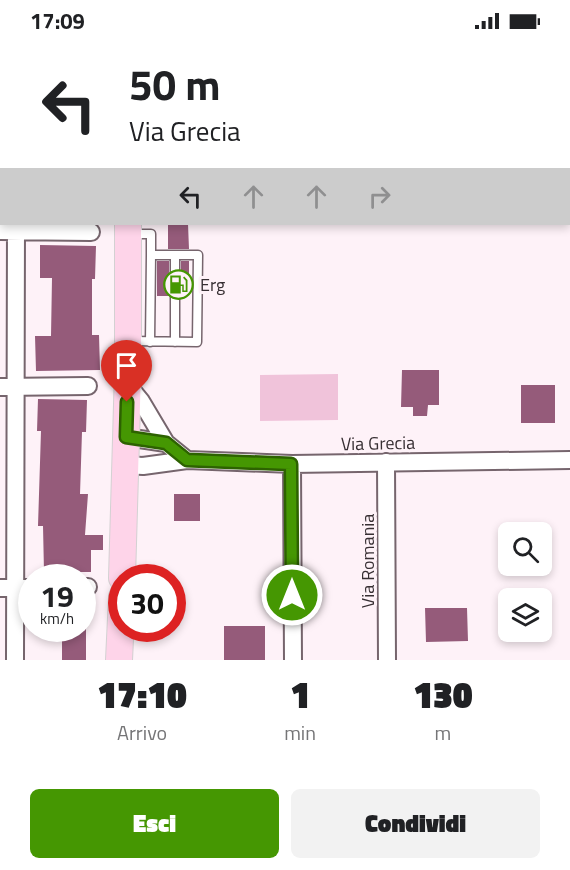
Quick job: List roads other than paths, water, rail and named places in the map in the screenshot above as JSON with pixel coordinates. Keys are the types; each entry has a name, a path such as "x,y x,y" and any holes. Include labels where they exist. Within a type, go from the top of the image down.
{"main road":[{"path":"122,564 127,384 139,342 128,229"},
{"path":"119,660 120,642"}],"street":[{"path":"15,660 15,588 8,387 11,228 91,232"},
{"path":"127,384 141,400 166,443 187,460"},
{"path":"8,387 88,386"},
{"path":"126,437 166,443"},
{"name":"Via Grecia","path":"125,465 143,466 187,460 291,464 570,460"},
{"name":"Via Romania","path":"386,462 387,660"},
{"path":"291,464 293,660"}],"lane":[{"path":"128,229 151,234 151,255 139,342 197,342 198,255 151,255"},
{"path":"175,255 175,342"}],"place":[{"name":"Erg","path":"179,284"}]}
